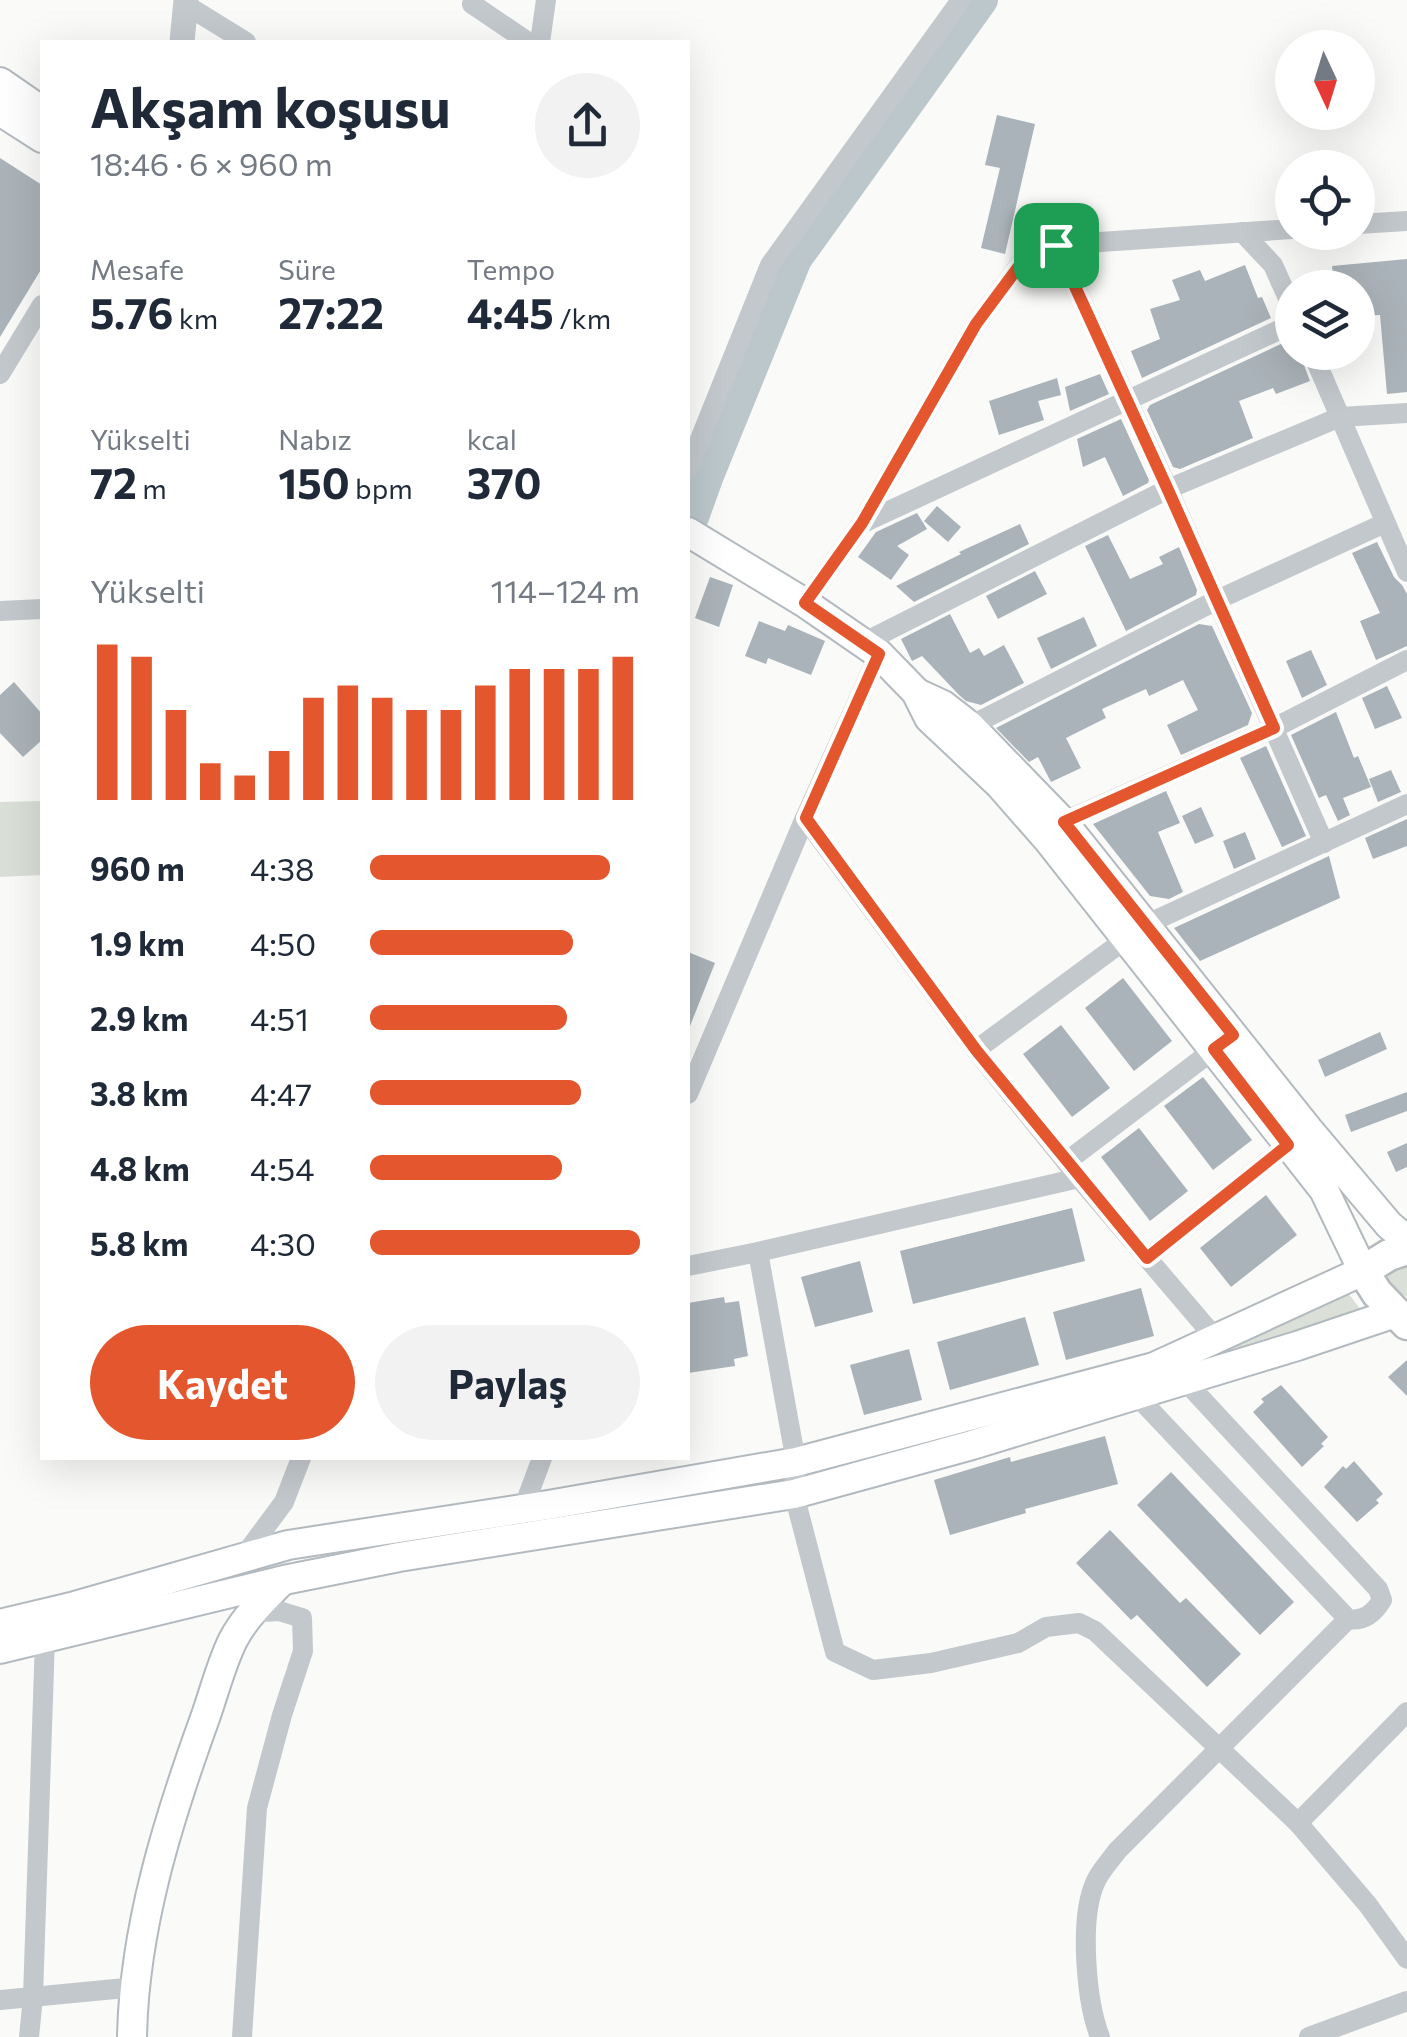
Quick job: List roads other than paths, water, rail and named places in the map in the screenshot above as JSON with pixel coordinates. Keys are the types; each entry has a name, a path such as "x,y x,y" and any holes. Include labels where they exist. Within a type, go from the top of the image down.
{"main road":[{"path":"0,82 40,109"},
{"path":"0,111 40,137"},
{"path":"690,533 871,648 916,692 930,718 999,784 1136,931"},
{"path":"916,692 943,705 970,726 1064,822 1136,931 1298,1137 1407,1240"},
{"path":"1298,1137 1364,1271 1377,1293 1403,1315"},
{"path":"0,1624 288,1545 796,1462 1154,1367 1407,1250"},
{"path":"0,1649 46,1638 240,1615 284,1580 399,1557 794,1494 972,1445 1403,1315"},
{"path":"284,1580 288,1545"},
{"path":"132,2037 141,1938 153,1886 188,1766 240,1615 244,1556"}],"street":[{"path":"540,40 546,0"},
{"path":"690,464 770,265 962,0"},
{"path":"182,40 186,2 243,40"},
{"path":"472,4 525,40"},
{"path":"1375,223 1407,221"},
{"path":"805,603 862,523 976,324 1022,262 1056,245 1275,230"},
{"path":"1242,232 1275,270"},
{"path":"1056,245 1324,842"},
{"path":"0,374 40,316"},
{"path":"862,523 1275,332"},
{"path":"1320,370 1407,572"},
{"path":"690,1089 806,818 871,648 1168,490 1340,417 1407,413"},
{"path":"970,726 1217,600 1385,523"},
{"path":"0,611 40,609"},
{"path":"1064,822 1274,728 1407,660"},
{"path":"976,1050 1136,931 1407,804"},
{"path":"806,818 976,1050 1217,1340"},
{"path":"690,1266 758,1252 1072,1170 1224,1042"},
{"path":"1147,1258 1298,1137"},
{"path":"758,1252 796,1462 794,1494 835,1652 873,1670 930,1663 1018,1644 1046,1626 1079,1623 1095,1631 1298,1823 1407,1959"},
{"path":"1136,1395 1348,1619 1367,1617 1376,1610 1382,1600 1378,1589 1185,1380"},
{"path":"244,1556 284,1502 300,1460"},
{"path":"523,1509 541,1460"},
{"path":"284,1502 288,1545"},
{"path":"240,1615 279,1611 302,1618 303,1651 257,1808 242,2037"},
{"path":"1100,2037 1084,1956 1095,1882 1117,1851 1348,1619"},
{"path":"29,2037 46,1638"},
{"path":"1298,1823 1407,1712"},
{"path":"0,2000 136,1987"},
{"path":"1308,2037 1407,2002"}],"waterway":[{"path":"693,517 796,259 982,0"}]}
